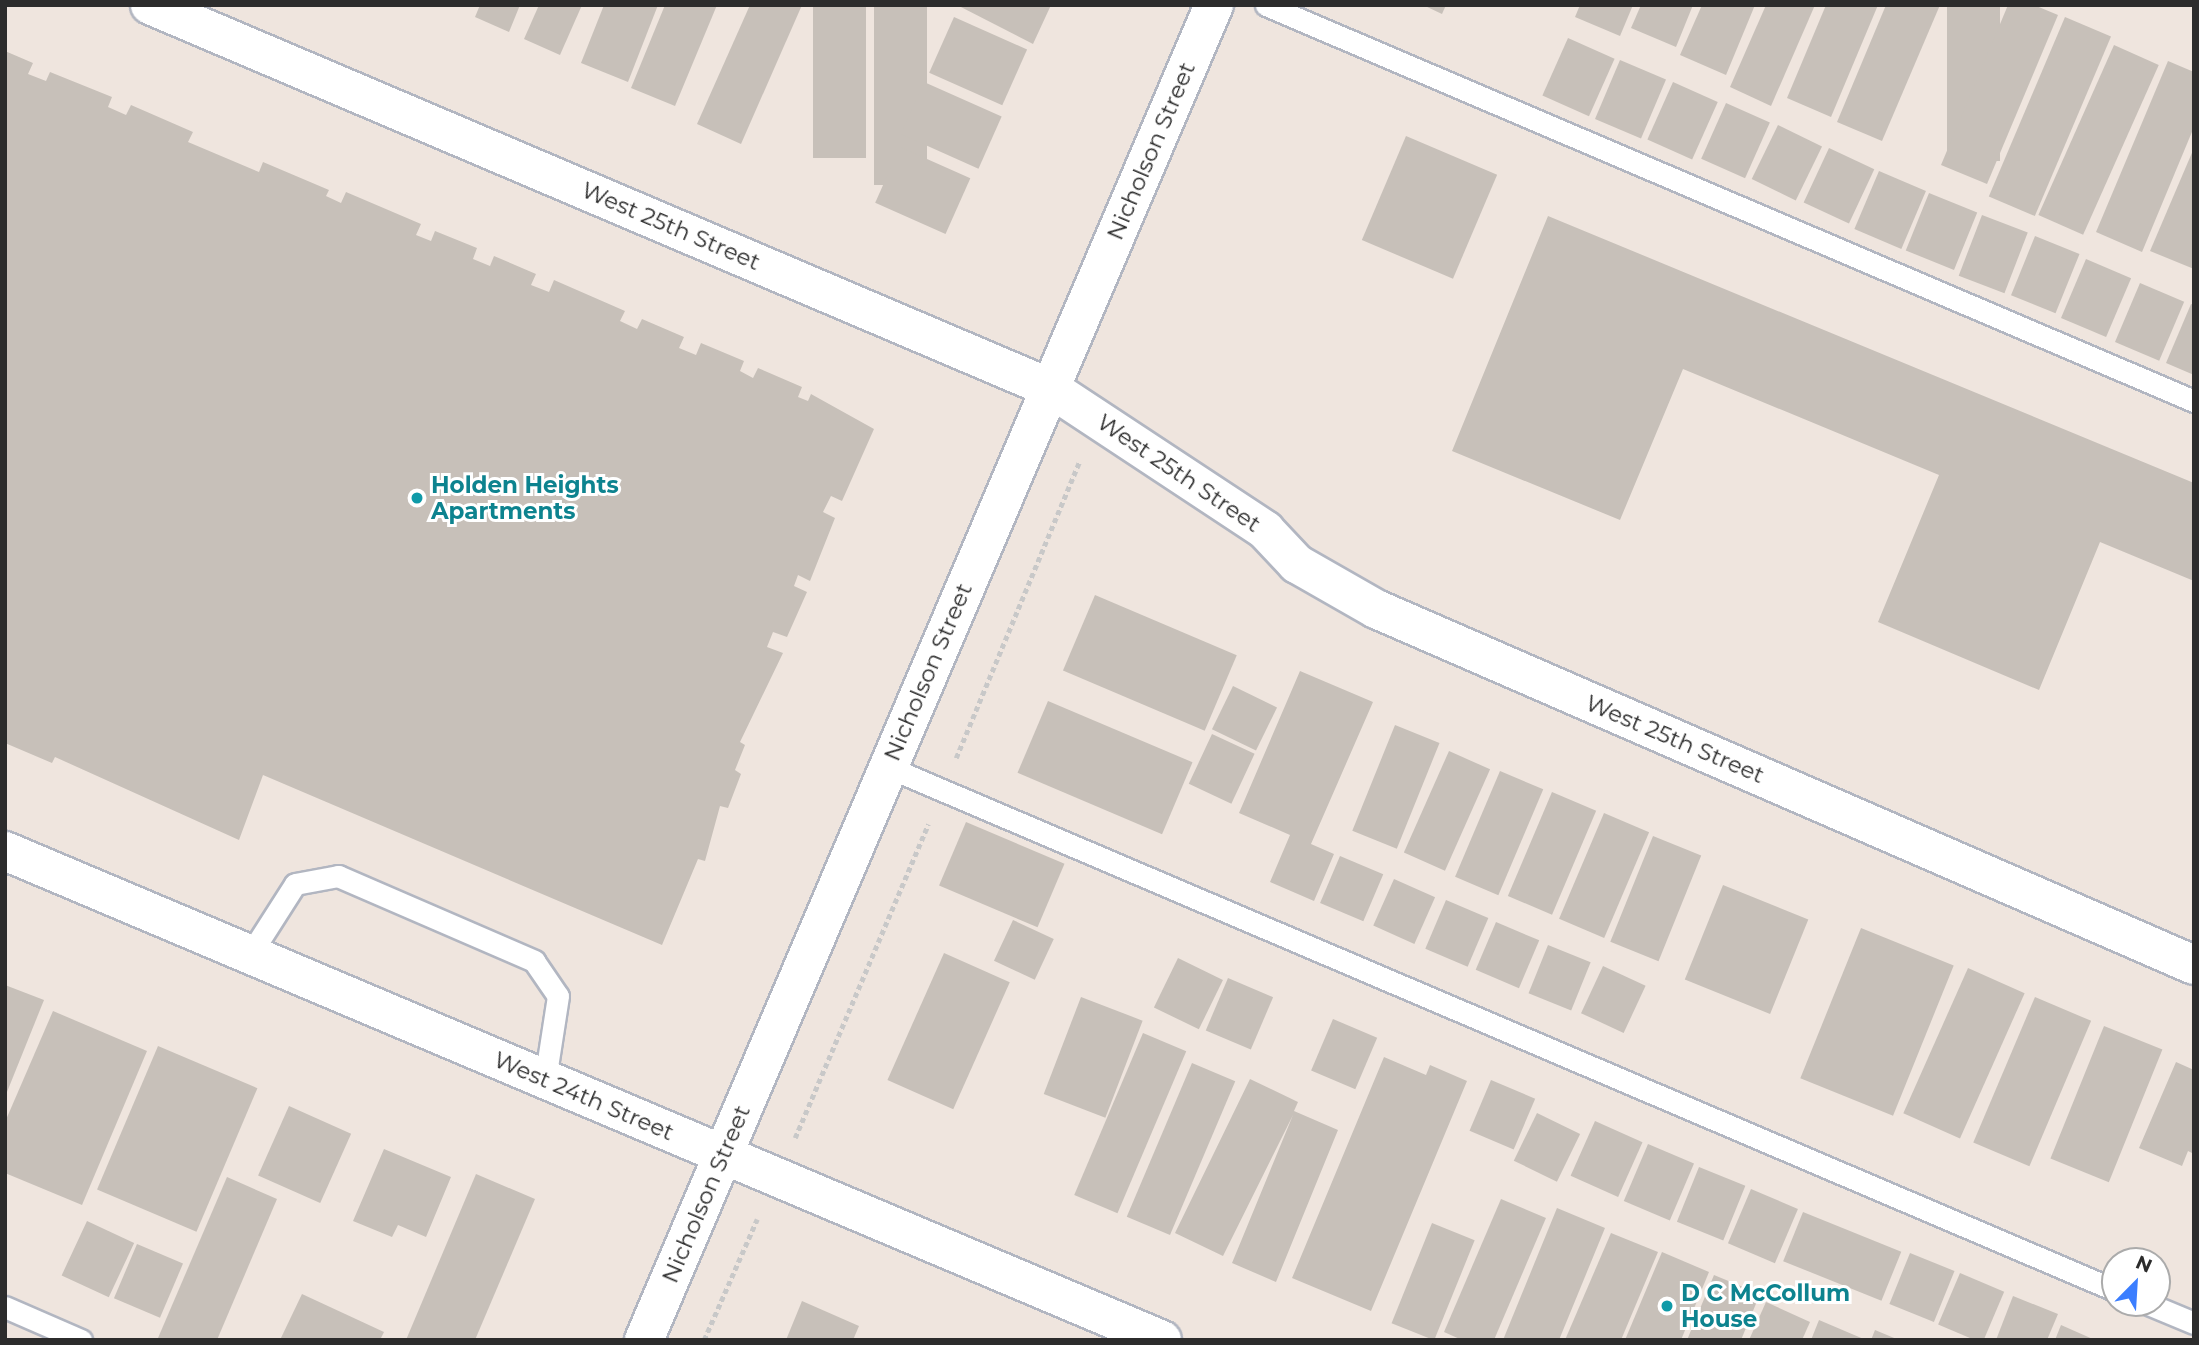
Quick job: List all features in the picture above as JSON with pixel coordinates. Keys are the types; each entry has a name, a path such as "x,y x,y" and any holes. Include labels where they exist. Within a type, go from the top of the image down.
{"street":[{"name":"West 25th Street","path":"150,5 1050,388 1265,530 1297,564 1376,609 2194,965"},
{"name":"Nicholson Street","path":"644,1340 1214,5"},
{"name":"West 24th Street","path":"5,851 1162,1340"}],"lane":[{"path":"1266,5 2194,401"},
{"path":"888,767 2101,1284"},
{"path":"249,956 295,884 338,876 534,961 558,996 545,1080"},
{"path":"5,1307 81,1340"},
{"path":"2171,1313 2194,1323"}],"path":[{"path":"951,767 1083,446"},
{"path":"792,1145 931,816"},
{"path":"704,1340 761,1210"}],"building":[{"path":"480,5 520,5 509,32 475,17"},
{"path":"539,5 582,5 560,55 524,39"},
{"path":"604,5 658,5 628,82 581,63"},
{"path":"665,5 717,5 675,106 631,88"},
{"path":"750,5 802,5 741,144 697,124"},
{"path":"813,5 866,5 866,158 813,158"},
{"path":"874,5 927,5 927,185 874,185"},
{"path":"957,5 1051,5 1033,44"},
{"path":"1423,5 1446,5 1442,14"},
{"path":"1580,5 1633,5 1620,36 1575,17"},
{"path":"1641,5 1693,5 1676,47 1631,28"},
{"path":"1702,5 1755,5 1726,75 1680,55"},
{"path":"1766,5 1815,5 1771,106 1730,87"},
{"path":"1826,5 1878,5 1831,117 1787,98"},
{"path":"1886,5 1940,5 1882,141 1837,122"},
{"path":"1947,5 2000,5 2000,161 1947,161"},
{"path":"2008,5 2034,5 2058,15 1987,184 1941,165"},
{"path":"954,17 1027,50 1002,105 929,73"},
{"path":"2065,17 2111,37 2035,216 1989,196"},
{"path":"1568,38 1615,59 1589,116 1542,96"},
{"path":"2114,45 2159,65 2083,235 2038,215"},
{"name":"Holden Heights Apartments","path":"5,51 33,63 28,74 46,81 50,72 112,97 108,107 126,115 131,105 193,132 188,142 259,172 263,162 329,190 326,196 341,203 346,192 421,224 416,235 431,241 435,231 477,248 473,259 490,266 494,256 536,274 531,285 549,292 554,280 625,311 620,321 637,329 642,319 684,337 679,348 696,355 701,343 744,361 740,371 753,378 758,368 802,387 798,397 808,401 811,394 874,429 842,501 831,496 823,512 835,518 810,581 798,575 794,586 807,592 787,637 773,632 767,647 783,653 740,742 745,745 735,770 741,774 728,808 720,806 705,861 698,859 662,945 263,775 239,840 55,757 52,763 5,743"},
{"path":"1620,60 1666,80 1641,138 1595,119"},
{"path":"2168,61 2194,72 2194,127 2142,252 2096,232"},
{"path":"924,82 1002,117 978,169 901,134"},
{"path":"1673,82 1718,102 1692,159 1647,140"},
{"path":"1726,103 1770,123 1745,178 1701,159"},
{"path":"1778,125 1822,146 1796,200 1752,179"},
{"path":"1406,136 1497,175 1453,279 1362,240"},
{"path":"900,147 970,178 946,234 875,203"},
{"path":"1829,148 1874,169 1849,224 1804,202"},
{"path":"2194,148 2194,269 2150,251"},
{"path":"1879,171 1926,191 1901,249 1854,229"},
{"path":"1929,193 1977,212 1954,270 1906,250"},
{"path":"1982,215 2028,233 2004,293 1959,276"},
{"path":"1548,216 2194,483 2194,581 2100,542 2039,690 1878,622 1939,475 1683,369 1620,520 1452,451"},
{"path":"2035,236 2080,254 2056,313 2011,295"},
{"path":"2086,259 2131,278 2106,337 2061,318"},
{"path":"2140,283 2184,302 2159,361 2115,342"},
{"path":"2191,304 2194,305 2194,375 2166,363"},
{"path":"1095,595 1237,655 1205,731 1063,670"},
{"path":"1300,671 1373,702 1311,844 1334,854 1314,901 1270,882 1290,835 1239,813"},
{"path":"1233,686 1277,707 1256,751 1212,729"},
{"path":"1048,701 1193,762 1162,834 1018,773"},
{"path":"1395,725 1440,743 1397,849 1352,831"},
{"path":"1212,734 1255,754 1231,804 1189,784"},
{"path":"1449,751 1490,769 1445,871 1404,852"},
{"path":"1500,771 1543,789 1498,895 1455,877"},
{"path":"1552,792 1596,811 1552,915 1508,896"},
{"path":"1604,813 1649,832 1604,938 1559,919"},
{"path":"966,822 1064,864 1038,927 939,886"},
{"path":"1653,836 1701,855 1659,961 1610,942"},
{"path":"1340,856 1383,874 1363,921 1320,903"},
{"path":"1394,879 1435,897 1414,944 1373,926"},
{"path":"1723,885 1808,919 1770,1014 1685,980"},
{"path":"1446,900 1488,918 1468,967 1425,949"},
{"path":"1013,920 1054,939 1035,980 994,961"},
{"path":"1496,922 1539,940 1519,988 1476,970"},
{"path":"1861,928 1954,965 1893,1116 1800,1078"},
{"path":"1548,945 1591,962 1571,1010 1529,993"},
{"path":"944,953 1010,982 953,1109 887,1080"},
{"path":"1178,958 1223,980 1199,1029 1154,1007"},
{"path":"1603,966 1646,986 1624,1033 1581,1013"},
{"path":"1968,968 2025,993 1960,1138 1903,1113"},
{"path":"1228,978 1273,997 1251,1050 1206,1030"},
{"path":"5,985 44,1000 5,1097"},
{"path":"1081,997 1143,1021 1105,1118 1044,1094"},
{"path":"2035,997 2091,1021 2029,1166 1973,1142"},
{"path":"53,1011 147,1051 82,1205 5,1173 5,1122"},
{"path":"1333,1019 1377,1038 1355,1089 1311,1071"},
{"path":"2104,1026 2162,1050 2109,1182 2050,1159"},
{"path":"1143,1033 1186,1051 1117,1213 1074,1195"},
{"path":"158,1046 257,1088 196,1232 97,1190"},
{"path":"1384,1057 1426,1075 1430,1065 1467,1081 1371,1311 1292,1278"},
{"path":"2176,1062 2194,1070 2194,1154 2188,1151 2182,1166 2139,1148"},
{"path":"1192,1063 1235,1081 1170,1235 1127,1217"},
{"path":"1250,1079 1298,1102 1294,1111 1338,1130 1276,1282 1232,1263 1293,1115 1223,1256 1175,1233"},
{"path":"1491,1080 1535,1099 1514,1149 1470,1131"},
{"path":"289,1106 351,1134 320,1203 258,1175"},
{"path":"1537,1113 1580,1134 1557,1182 1514,1161"},
{"path":"1595,1121 1643,1142 1618,1197 1571,1176"},
{"path":"1648,1144 1694,1164 1670,1221 1624,1201"},
{"path":"384,1149 451,1177 426,1237 398,1225 392,1237 353,1221"},
{"path":"1699,1167 1745,1186 1723,1240 1677,1222"},
{"path":"476,1174 535,1199 475,1340 406,1340"},
{"path":"227,1177 277,1199 217,1340 158,1338"},
{"path":"1751,1189 1798,1209 1775,1263 1728,1243"},
{"path":"1501,1199 1546,1218 1494,1340 1462,1340 1444,1332"},
{"path":"1557,1208 1605,1228 1559,1340 1503,1340"},
{"path":"1803,1212 1901,1252 1881,1301 1783,1261"},
{"path":"87,1221 134,1243 109,1297 62,1275"},
{"path":"1432,1223 1475,1240 1434,1340 1392,1323"},
{"path":"1611,1233 1658,1252 1621,1340 1565,1340"},
{"path":"137,1244 183,1264 160,1318 114,1298"},
{"name":"D C McCollum House","path":"1662,1252 1709,1272 1681,1340 1625,1340"},
{"path":"1910,1253 1955,1271 1934,1322 1889,1304"},
{"path":"1960,1273 2004,1292 1984,1340 1975,1340 1938,1325"},
{"path":"1714,1275 1760,1294 1741,1340 1687,1340"},
{"path":"302,1294 384,1332 380,1340 280,1340"},
{"path":"2013,1296 2058,1314 2047,1340 1996,1340"},
{"path":"802,1301 859,1326 853,1340 786,1340"},
{"path":"1766,1302 1810,1322 1802,1340 1749,1340"},
{"path":"1819,1320 1866,1340 1811,1340"},
{"path":"2061,1325 2095,1340 2055,1340"},
{"path":"1875,1330 1899,1340 1871,1340"}],"place":[{"name":"Holden Heights Apartments","path":"417,498"},
{"name":"D C McCollum House","path":"1667,1306"}]}
